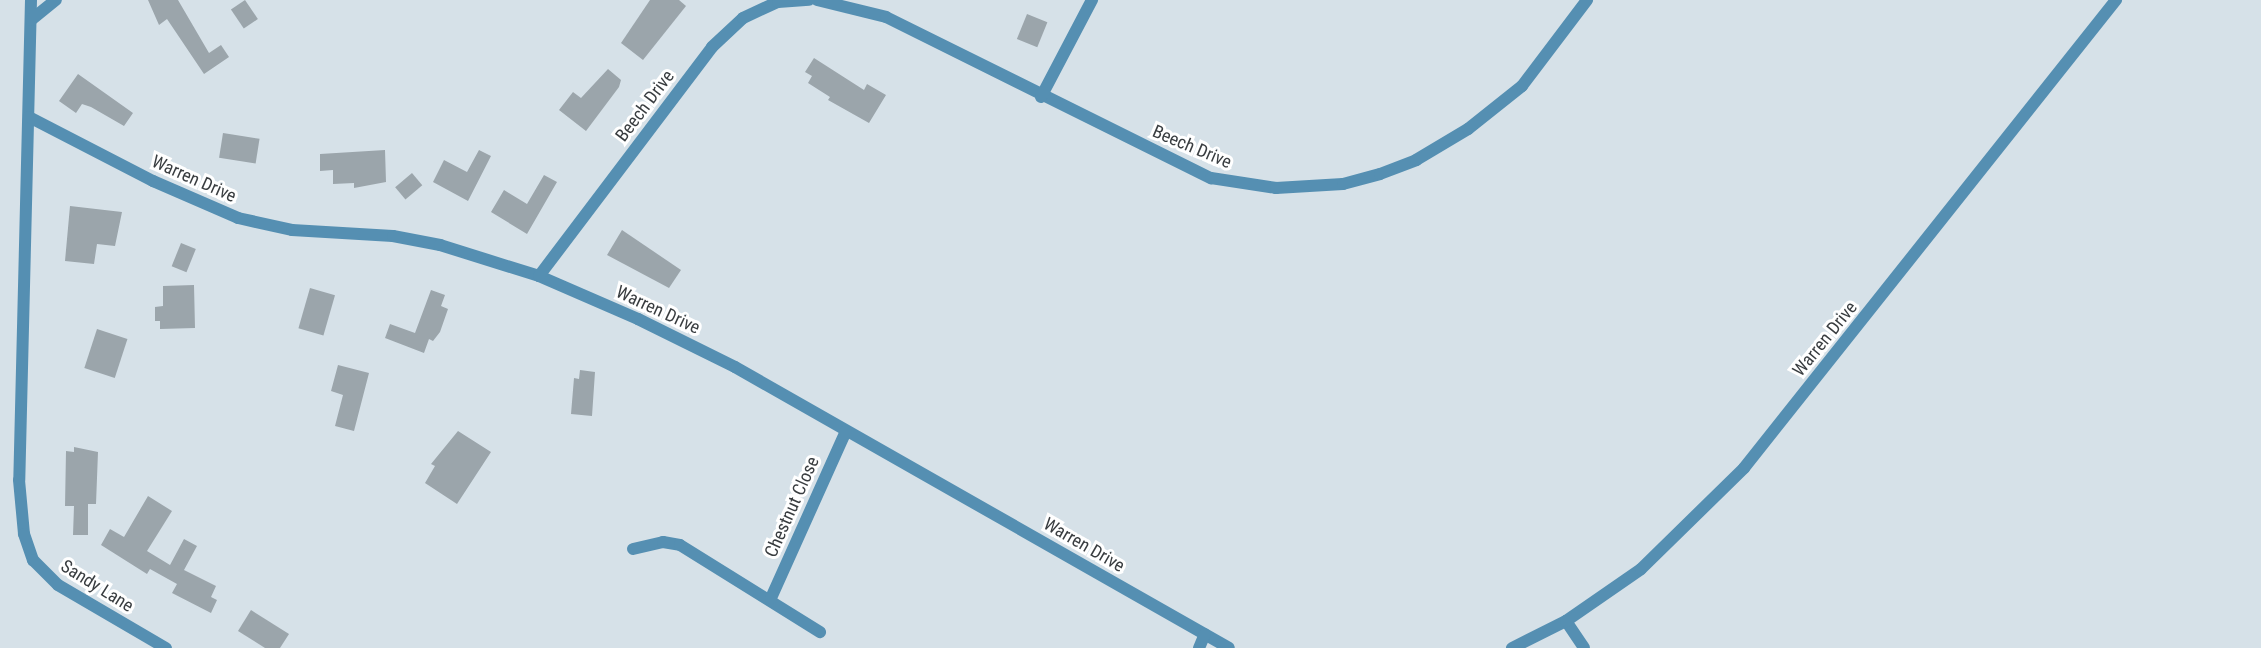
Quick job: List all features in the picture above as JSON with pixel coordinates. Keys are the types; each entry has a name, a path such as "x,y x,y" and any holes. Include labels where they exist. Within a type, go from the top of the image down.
{"street":[{"name":"Sandy Lane","path":"31,0 19,480 24,534 33,560 58,585 166,648"},
{"path":"31,20 56,0"},
{"name":"Beech Drive","path":"539,276 712,47 743,18 778,2 809,0"},
{"name":"Beech Drive","path":"817,0 886,17 1041,97 1211,178 1276,188 1343,184 1416,160 1468,129 1522,86 1587,0"},
{"path":"1041,97 1092,0"},
{"name":"Warren Drive","path":"1512,648 1566,621 1641,569 1744,468 2116,0"},
{"name":"Warren Drive","path":"29,117 153,181 238,218 292,230 393,236 440,245 539,276 725,362 1228,648"},
{"name":"Chestnut Close","path":"771,598 846,431"},
{"path":"633,549 663,542 680,545 771,598 820,632"},
{"path":"1566,621 1584,648"},
{"path":"1199,648 1205,634"}],"building":[{"path":"148,0 178,0 209,53 221,45 229,57 204,74 167,19 159,25"},
{"path":"245,0 258,19 244,29 231,10"},
{"path":"650,0 679,0 686,6 643,60 621,43"},
{"path":"1027,14 1047,22 1037,47 1017,39"},
{"path":"814,58 864,90 867,84 886,95 869,123 828,100 830,97 808,83 812,76 805,72"},
{"path":"608,69 621,80 619,87 586,131 559,110 573,92 581,98"},
{"path":"78,74 133,113 124,126 91,107 82,104 76,113 59,101"},
{"path":"223,133 260,139 256,163 219,158"},
{"path":"385,150 386,182 354,188 354,183 333,184 333,170 320,171 320,154"},
{"path":"479,150 491,156 468,201 433,182 444,160 467,172"},
{"path":"412,173 422,185 405,199 395,187"},
{"path":"544,175 557,182 527,234 491,212 504,190 527,204"},
{"path":"70,206 122,212 115,246 97,244 94,264 65,261"},
{"path":"622,230 681,270 669,288 607,255"},
{"path":"181,243 196,249 186,272 172,266"},
{"path":"194,285 195,328 160,329 160,321 155,321 155,307 163,306 163,286"},
{"path":"310,288 335,295 323,336 298,328"},
{"path":"431,290 445,295 441,306 448,309 440,332 433,341 429,339 424,353 385,338 390,324 415,333"},
{"path":"97,329 127,339 115,378 84,368"},
{"path":"338,365 369,373 354,431 335,426 343,395 331,391"},
{"path":"580,370 595,372 592,416 571,414 574,378 579,379"},
{"path":"458,431 491,452 457,504 425,483 435,466 431,464"},
{"path":"74,447 98,452 96,504 88,504 88,535 73,535 74,506 65,506 66,451 74,452"},
{"path":"148,496 172,511 147,551 170,565 184,539 197,546 184,570 216,586 211,597 217,600 211,613 172,593 177,584 150,569 147,574 101,545 110,529 124,537"},
{"path":"251,610 289,634 280,648 265,648 238,631"}]}
